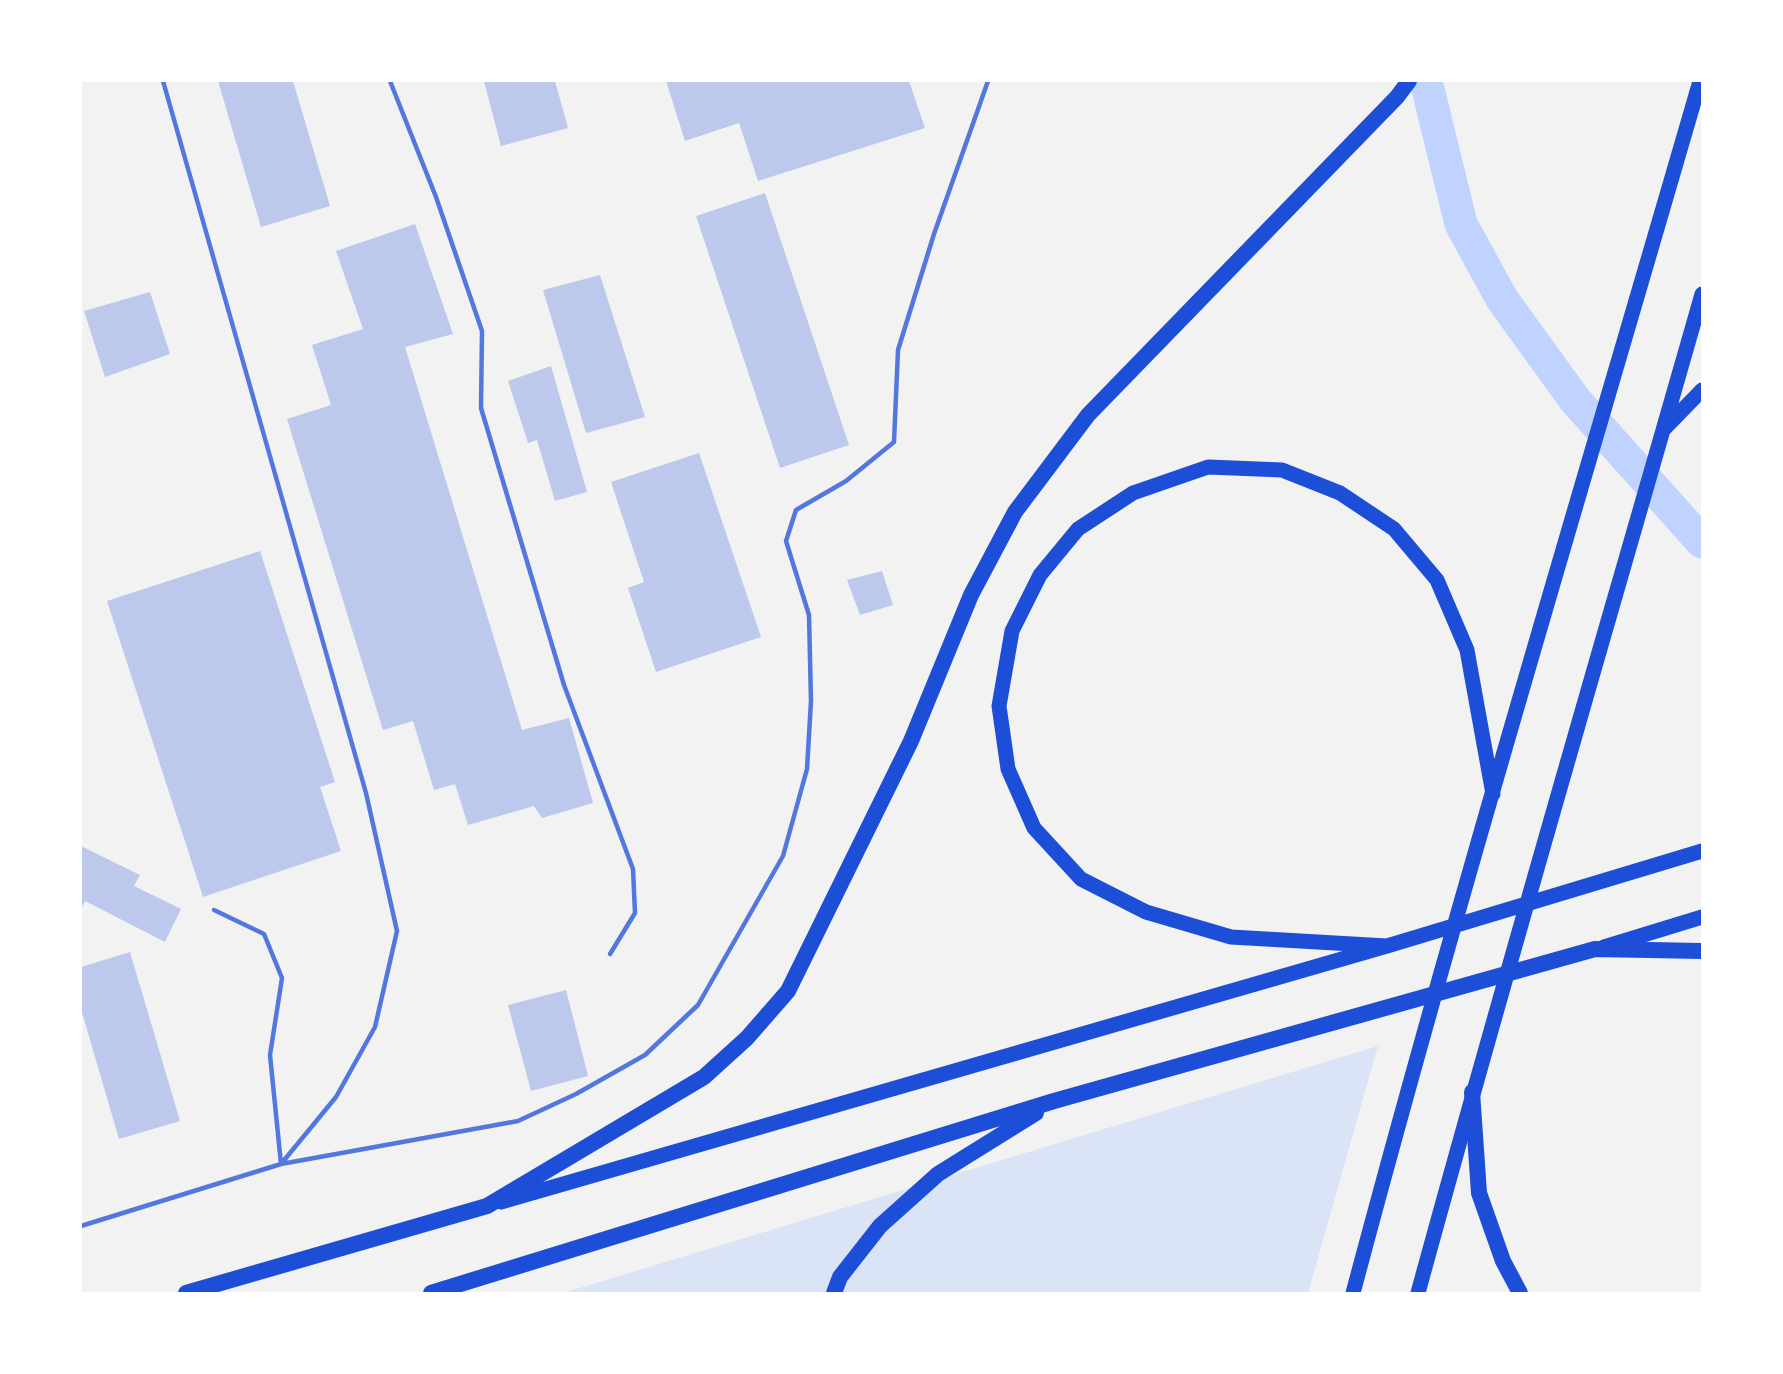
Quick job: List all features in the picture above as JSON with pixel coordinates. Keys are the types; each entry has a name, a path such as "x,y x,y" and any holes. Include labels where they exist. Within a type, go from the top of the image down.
{"highway":[{"path":"186,1293 487,1206 704,1077 747,1038 788,991 911,741 970,596 1015,512 1088,415 1397,97 1409,81"},
{"path":"431,1293 1054,1101 1595,949 1702,951"},
{"path":"1472,1092 1479,1193 1503,1261 1520,1293"},
{"path":"834,1293 840,1277 880,1226 939,1174 1054,1101"}],"main road":[{"path":"1353,1293 1403,1104 1700,81"},
{"path":"1418,1293 1472,1092 1702,294"},
{"path":"1663,430 1702,390"},
{"path":"1387,946 1231,937 1146,912 1081,879 1034,828 1008,769 999,706 1012,631 1040,574 1078,529 1133,492 1208,467 1282,470 1340,493 1394,529 1437,580 1467,650 1492,794"},
{"path":"487,1206 1387,946 1702,852"},
{"path":"1595,949 1702,917"}],"lane":[{"path":"163,81 366,793 397,930 375,1027 336,1097 281,1164"},
{"path":"390,81 436,197 482,332 481,408 564,685 633,869 635,913 610,954"},
{"path":"81,1226 281,1164 518,1121 576,1094 645,1055 698,1005 783,856 807,769 811,701 809,615 786,541 796,510 846,481 894,442 898,350 934,234 988,81"},
{"path":"214,910 264,934 282,978 270,1055 281,1164"}],"shaded area":[{"path":"1378,1046 1308,1293 563,1293"}],"building":[{"path":"218,81 293,81 330,206 261,227"},
{"path":"484,81 555,81 568,128 501,146"},
{"path":"666,81 909,81 925,128 758,181 739,123 685,141"},
{"path":"765,193 849,445 780,468 696,216"},
{"path":"415,224 453,334 405,347 522,730 569,718 593,803 542,818 534,806 468,825 455,784 434,790 413,721 383,730 287,419 331,405 312,345 363,329 336,251"},
{"path":"600,275 645,417 586,433 543,290"},
{"path":"150,292 170,354 105,377 84,311"},
{"path":"551,366 587,492 555,501 537,440 528,443 508,381"},
{"path":"699,453 761,637 656,672 628,588 644,582 611,482"},
{"path":"260,551 335,782 320,787 341,851 203,897 107,601"},
{"path":"882,571 893,605 860,615 847,580"},
{"path":"81,846 140,875 134,886 181,909 165,942 85,901 81,909"},
{"path":"130,952 180,1121 119,1139 81,1009 81,967"},
{"path":"566,990 588,1076 531,1091 508,1005"}],"waterway":[{"path":"1426,81 1461,224 1502,299 1575,400 1702,542"}]}
